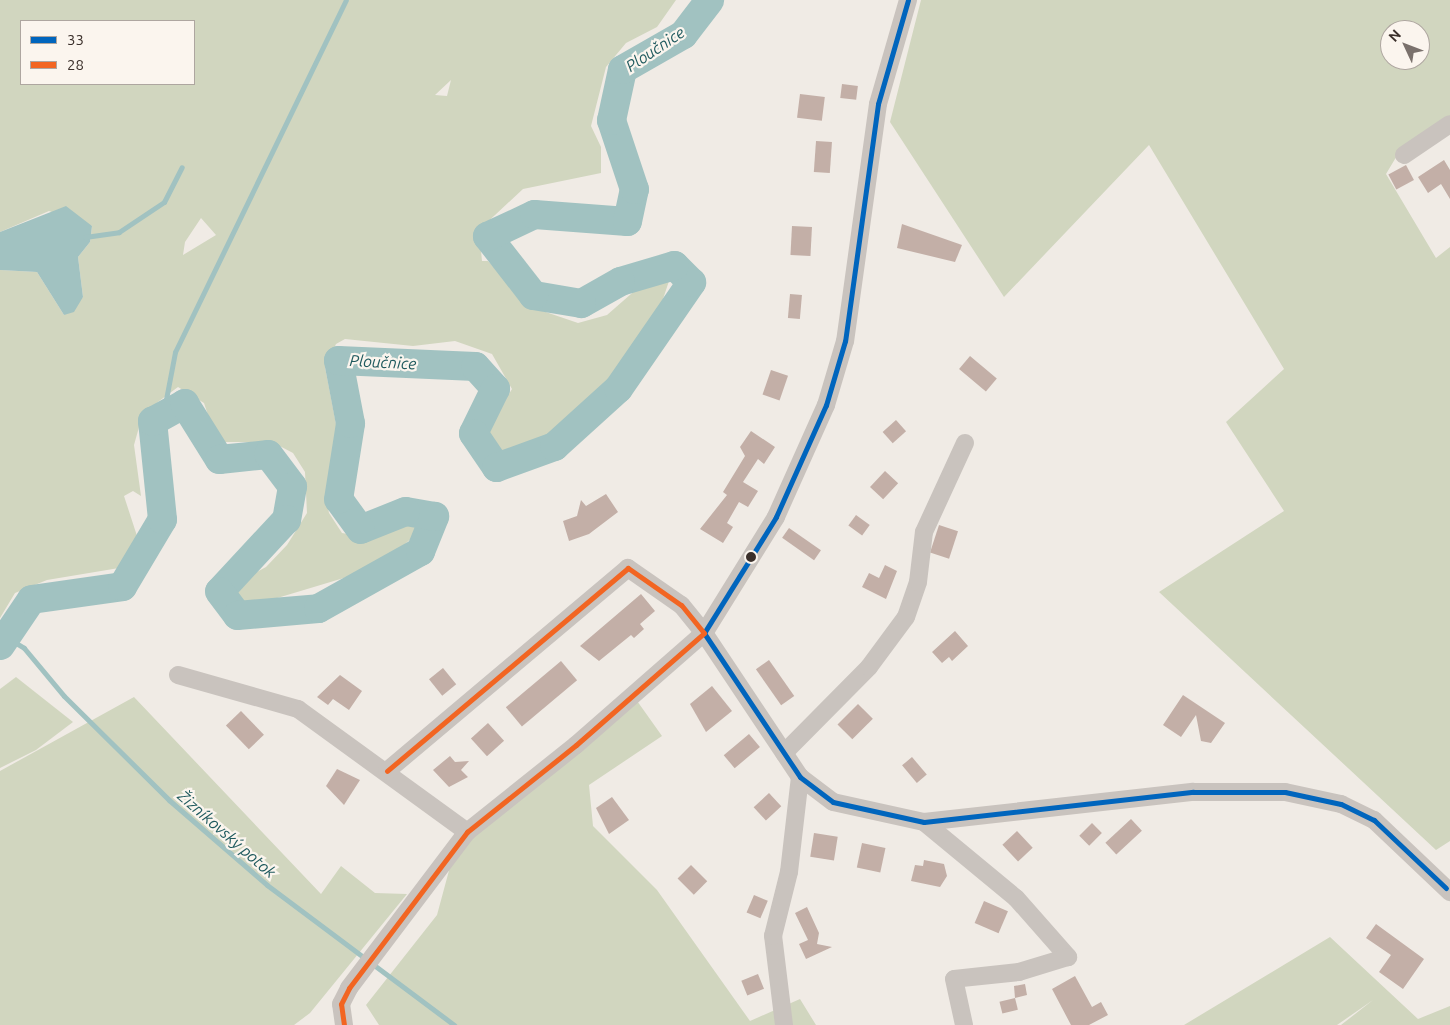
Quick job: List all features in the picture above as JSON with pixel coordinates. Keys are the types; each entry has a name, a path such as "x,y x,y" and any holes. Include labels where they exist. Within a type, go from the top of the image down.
{"street":[{"path":"344,1025 341,1004 348,988 467,832 576,745 704,633 776,517 826,406 845,341 878,104 908,0"},
{"path":"1404,155 1450,124"},
{"path":"784,753 869,667 906,617 918,582 924,532 965,443"},
{"path":"387,771 628,568 681,604 704,633 800,776 833,802 924,822 1193,792 1285,792 1341,804 1374,820 1448,890"},
{"path":"178,675 298,709 387,771 467,832"},
{"path":"784,1025 773,936 789,872 800,776"},
{"path":"924,822 1016,898 1068,957 1019,972 954,979 964,1025"}],"green space":[{"path":"0,0 676,0 657,27 626,43 606,67 591,126 601,147 601,173 523,189 479,230 482,261 488,261 531,307 578,323 607,315 639,287 670,278 659,311 575,424 491,458 486,452 489,426 512,389 492,354 455,341 413,346 345,339 336,344 325,367 341,450 326,498 329,513 342,533 365,537 416,519 420,531 377,568 254,605 229,597 227,588 266,567 287,545 307,513 305,472 293,453 272,442 217,442 204,403 178,387 143,413 134,445 141,496 133,491 124,496 138,539 125,567 47,580 15,593 0,618 0,270 37,272 64,315 83,297 78,257 90,242 92,226 49,211 0,232","holes":["451,80 447,96 435,95","201,218 216,235 183,255 185,242"]},
{"path":"921,0 1450,0 1450,119 1398,154 1386,174 1436,258 1450,247 1450,841 1436,850 1159,592 1284,511 1226,422 1284,369 1149,145 1004,297 890,122"},
{"path":"16,677 73,722 36,750 0,768 0,689"},
{"path":"134,697 321,894 341,866 375,893 407,894 310,1013 294,1025 0,1025 0,771"},
{"path":"635,698 662,736 589,785 593,826 657,890 750,1021 800,999 816,1025 379,1025 366,1005 437,915 454,852"},
{"path":"1330,937 1418,1019 1450,1006 1450,1025 1341,1025 1373,1000 1337,1025 1184,1025"}],"water":[{"path":"66,206 92,226 90,242 78,257 83,297 74,312 64,315 37,272 0,270 0,232"}],"building":[{"path":"842,84 858,86 856,100 840,98"},
{"path":"800,94 825,97 822,121 797,118"},
{"path":"816,141 832,142 830,173 814,172"},
{"path":"1444,160 1450,170 1450,199 1441,184 1428,193 1418,177"},
{"path":"1406,165 1414,180 1396,189 1388,174"},
{"path":"902,224 962,245 955,262 897,248"},
{"path":"792,226 812,227 810,256 790,255"},
{"path":"790,294 802,295 800,319 788,318"},
{"path":"970,356 997,378 986,392 959,369"},
{"path":"771,370 788,376 780,400 763,395"},
{"path":"896,420 906,431 893,443 883,432"},
{"path":"751,431 775,447 764,464 758,459 743,482 758,491 748,507 739,502 727,523 733,527 723,543 700,529 727,495 723,492 745,456 740,447"},
{"path":"885,471 898,483 883,499 870,487"},
{"path":"606,494 618,512 589,534 569,541 563,521 577,516 581,500 586,506"},
{"path":"856,515 870,525 862,536 848,526"},
{"path":"939,525 958,531 949,559 930,553"},
{"path":"789,528 821,550 814,560 782,538"},
{"path":"885,565 897,571 886,599 862,587 869,573 879,578"},
{"path":"641,594 655,611 640,624 644,629 634,638 631,635 599,661 580,646"},
{"path":"955,631 968,646 952,661 949,657 942,663 932,652"},
{"path":"769,660 794,696 781,705 756,669"},
{"path":"561,661 577,680 522,726 506,707"},
{"path":"443,668 456,684 442,696 429,679"},
{"path":"340,675 362,691 349,710 333,699 328,705 317,697"},
{"path":"712,686 732,711 706,732 690,704"},
{"path":"1183,695 1225,723 1211,743 1201,741 1196,715 1181,737 1163,725"},
{"path":"858,704 873,719 852,739 837,725"},
{"path":"241,711 264,735 249,749 226,726"},
{"path":"488,723 504,741 487,756 471,738"},
{"path":"749,734 760,747 735,768 724,755"},
{"path":"450,756 455,762 469,761 461,770 468,777 449,787 433,770"},
{"path":"912,757 927,775 917,783 902,765"},
{"path":"337,769 360,780 344,805 326,786"},
{"path":"769,793 781,806 766,820 754,807"},
{"path":"612,797 629,820 609,834 596,808"},
{"path":"1131,819 1142,831 1116,855 1105,843"},
{"path":"1092,823 1102,833 1089,846 1079,836"},
{"path":"1017,831 1033,848 1018,861 1002,845"},
{"path":"814,833 838,837 834,860 810,857"},
{"path":"862,843 885,848 880,872 857,867"},
{"path":"924,860 944,864 947,876 940,887 911,881 915,865 923,866"},
{"path":"691,865 707,881 694,895 678,878"},
{"path":"754,895 768,901 760,918 747,912"},
{"path":"984,901 1008,911 999,933 975,923"},
{"path":"807,907 819,933 817,944 832,947 806,959 799,944 808,940 795,913"},
{"path":"1376,924 1424,959 1403,989 1379,972 1391,955 1366,938"},
{"path":"758,974 764,989 747,996 741,981"},
{"path":"1075,976 1092,1007 1101,1002 1108,1015 1089,1025 1071,1025 1052,989"},
{"path":"1025,984 1027,995 1015,998 1014,986"},
{"path":"1015,998 1018,1010 1002,1014 999,1002"}],"waterway":[{"path":"163,415 175,352 346,0"},
{"name":"Ploučnice","path":"0,645 31,599 122,586 162,519 152,421 184,403 219,459 268,454 292,486 286,519 219,591 237,615 318,608 420,551 434,516 405,511 360,529 338,499 350,423 338,360 475,366 495,388 473,433 496,467 554,446 618,388 691,282 674,265 620,281 581,303 533,295 487,236 534,214 627,221 634,189 611,120 622,69 683,34 709,0"},
{"path":"85,237 119,232 164,202 182,167"},
{"name":"Žizníkovský potok","path":"6,637 24,648 64,696 169,800 267,885 454,1025"}],"transit line":[{"name":"33","path":"908,0 878,104 845,341 826,405 776,517 704,633 800,777 833,802 924,822 1193,792 1285,792 1341,804 1374,820 1446,888"},
{"name":"28","path":"344,1025 341,1004 349,988 467,832 576,745 704,633 681,605 628,568 387,771"}]}
